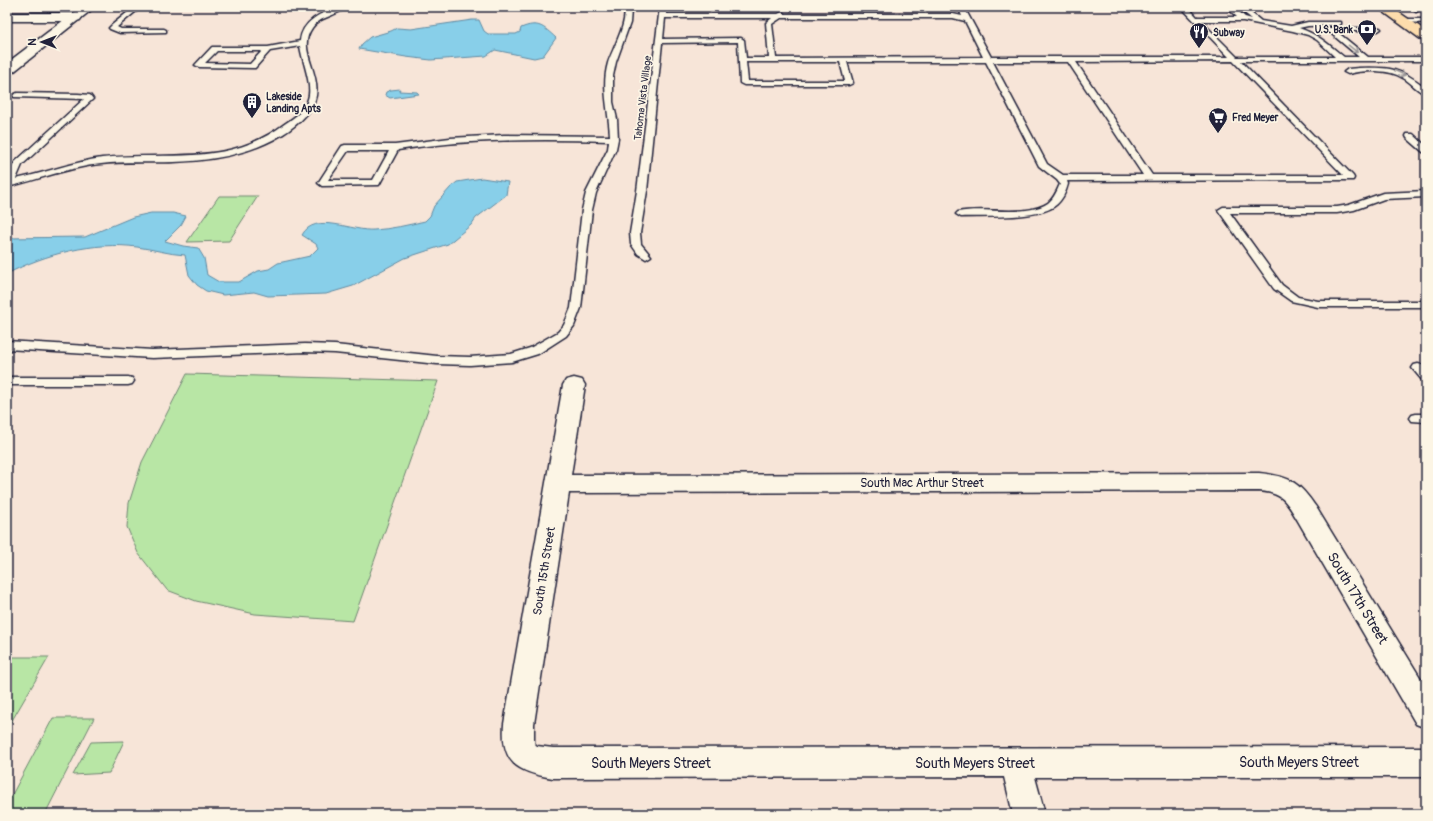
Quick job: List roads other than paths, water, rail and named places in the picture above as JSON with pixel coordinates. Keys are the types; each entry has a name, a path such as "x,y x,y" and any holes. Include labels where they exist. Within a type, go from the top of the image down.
{"main road":[{"path":"1383,7 1426,37"}],"street":[{"path":"7,70 89,7"},
{"path":"7,17 76,17"},
{"name":"South 15th Street","path":"524,755 521,752 518,742 519,724 574,385"},
{"name":"South Mac Arthur Street","path":"558,484 1259,482 1285,487"},
{"name":"South 17th Street","path":"1285,487 1294,495 1308,514 1426,714"},
{"name":"South Meyers Street","path":"524,755 533,760 553,763 1426,762"},
{"path":"1016,763 1029,814"}],"lane":[{"path":"138,7 115,24 112,28 116,31 124,32 164,31"},
{"path":"9,183 92,162 202,158 239,150 269,137 297,119 312,102 314,88 307,67 303,43 304,35 312,23 323,15 344,7"},
{"path":"7,345 152,354 305,348 335,349 436,360 470,361 497,360 524,355 548,344 562,334 569,326 573,318 579,296 584,233 591,193 612,149 614,139 613,119 609,102 609,76 612,62 627,23 628,10 626,7"},
{"name":"Tahoma Vista Village","path":"646,256 638,248 635,238 642,191 663,7"},
{"path":"781,7 782,15"},
{"path":"961,7 1043,166 1061,178 1064,184 1057,199 1047,207 1025,212 961,214"},
{"path":"1061,178 1350,178 1184,7"},
{"path":"1229,7 1243,20"},
{"path":"1240,7 1262,22"},
{"path":"1250,7 1262,22"},
{"path":"888,12 915,12 924,8"},
{"path":"773,60 769,23 782,15"},
{"path":"662,16 947,16 966,19"},
{"path":"1195,18 1243,20 1262,22 1290,28 1314,36 1343,60"},
{"path":"1404,21 1426,21"},
{"path":"1290,28 1308,24 1371,23"},
{"path":"1367,60 1329,29 1378,29"},
{"path":"659,41 741,40 744,83 849,83 843,60"},
{"path":"268,49 252,66 199,65 215,49 268,49 303,43"},
{"path":"742,60 1426,59"},
{"path":"1071,60 1149,178"},
{"path":"1348,72 1354,70 1398,71 1426,92"},
{"path":"9,183 18,164 89,99 87,97 78,96 16,96"},
{"path":"1410,136 1426,150"},
{"path":"395,148 376,183 322,183 345,148 395,148 467,138 525,137 614,139"},
{"path":"1426,194 1383,196 1351,208 1336,210 1223,210 1278,287 1295,299 1318,304 1426,304"},
{"path":"1418,368 1426,377"},
{"path":"7,381 128,381"}],"water":[{"path":"479,20 484,31 488,34 516,34 520,32 521,28 536,25 544,28 556,38 543,56 534,58 495,50 486,56 431,60 359,49 370,37 397,28 411,29"},
{"path":"400,89 399,91 417,92 419,94 390,98 385,95 386,92 391,90"},
{"path":"482,178 508,182 506,195 476,218 471,225 448,244 405,258 353,286 326,294 268,296 254,292 223,295 206,291 197,285 189,275 185,255 137,247 104,246 70,251 37,260 7,274 7,238 85,237 133,217 151,213 173,213 186,216 181,225 165,241 198,248 204,258 207,275 219,282 239,282 258,271 269,269 278,263 310,256 318,248 316,244 302,235 308,228 316,224 335,224 365,230 374,230 393,228 425,221 430,216 434,206 457,182"}],"place":[{"name":"U.S. Bank","path":"1367,46"},
{"name":"Subway","path":"1199,49"},
{"name":"Lakeside Landing Apts","path":"252,119"},
{"name":"Fred Meyer","path":"1218,134"}]}
